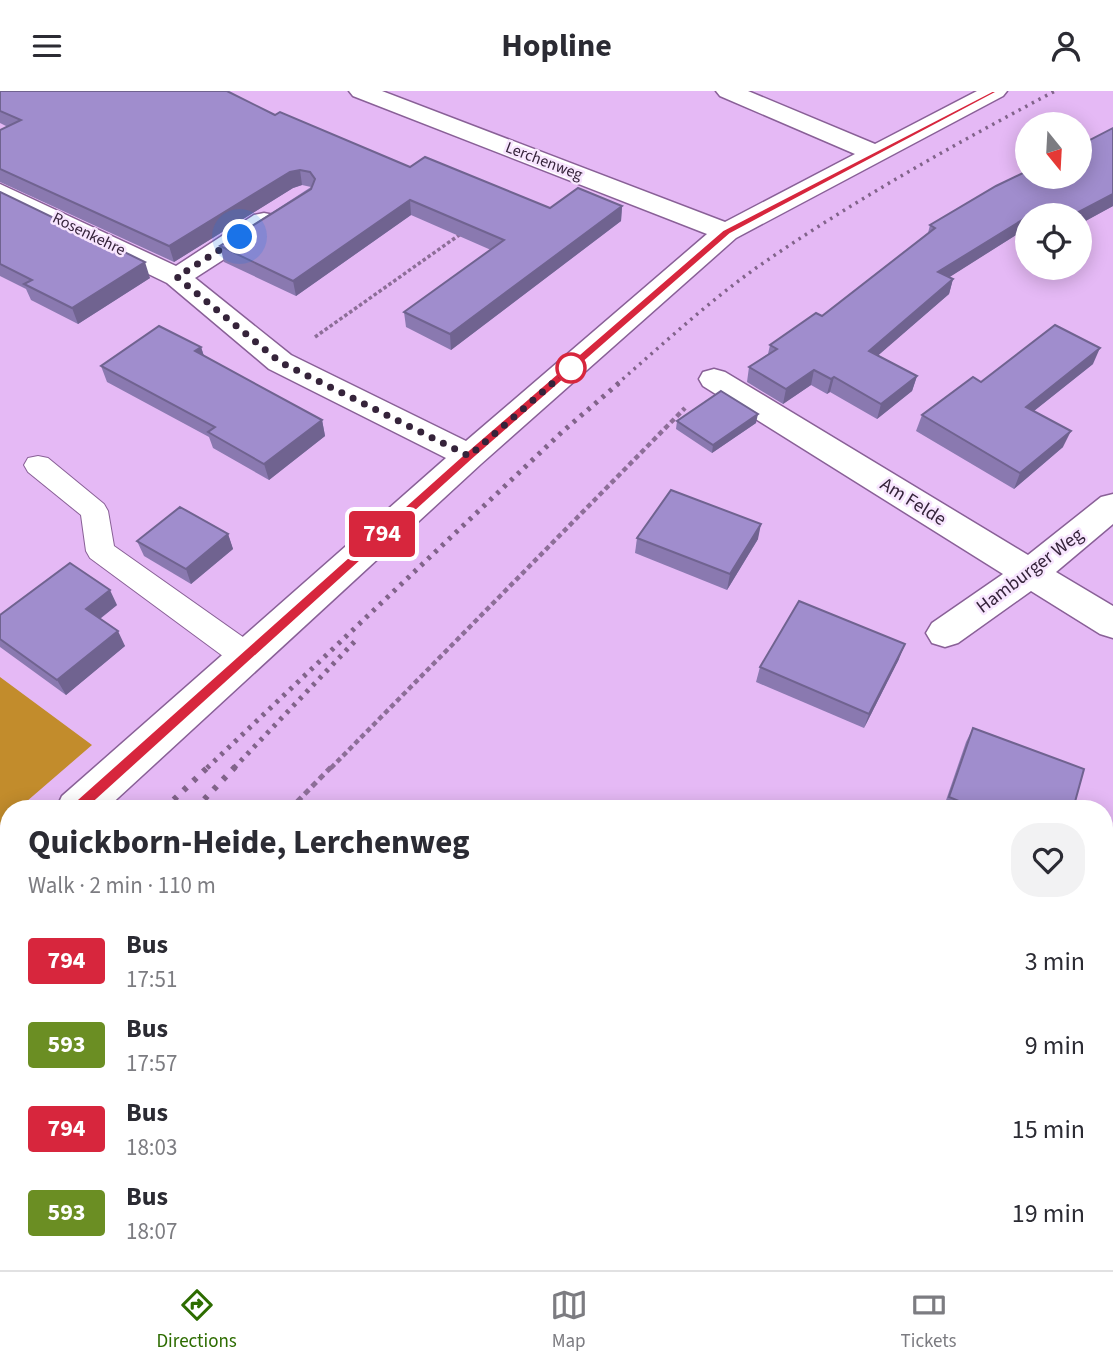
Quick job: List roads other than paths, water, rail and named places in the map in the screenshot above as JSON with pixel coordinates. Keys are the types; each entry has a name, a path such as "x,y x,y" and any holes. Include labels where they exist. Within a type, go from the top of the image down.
{"street":[{"name":"Lerchenweg","path":"361,91 726,232"},
{"path":"728,91 874,153"},
{"path":"87,800 469,456 726,232 995,91"},
{"name":"Rosenkehre","path":"0,191 177,277 280,362 469,456"},
{"path":"177,277 280,211"},
{"name":"Am Felde","path":"714,379 1113,624"},
{"name":"Hamburger Weg","path":"945,633 1029,574 1113,506"}],"lane":[{"path":"38,465 94,512 100,551 106,557 246,656"}],"railway":[{"path":"617,384 720,295 756,268 903,175 1055,91"},
{"path":"207,768 562,432 619,383"},
{"path":"234,768 357,639"},
{"path":"173,800 209,766"},
{"path":"204,800 236,766"}]}
